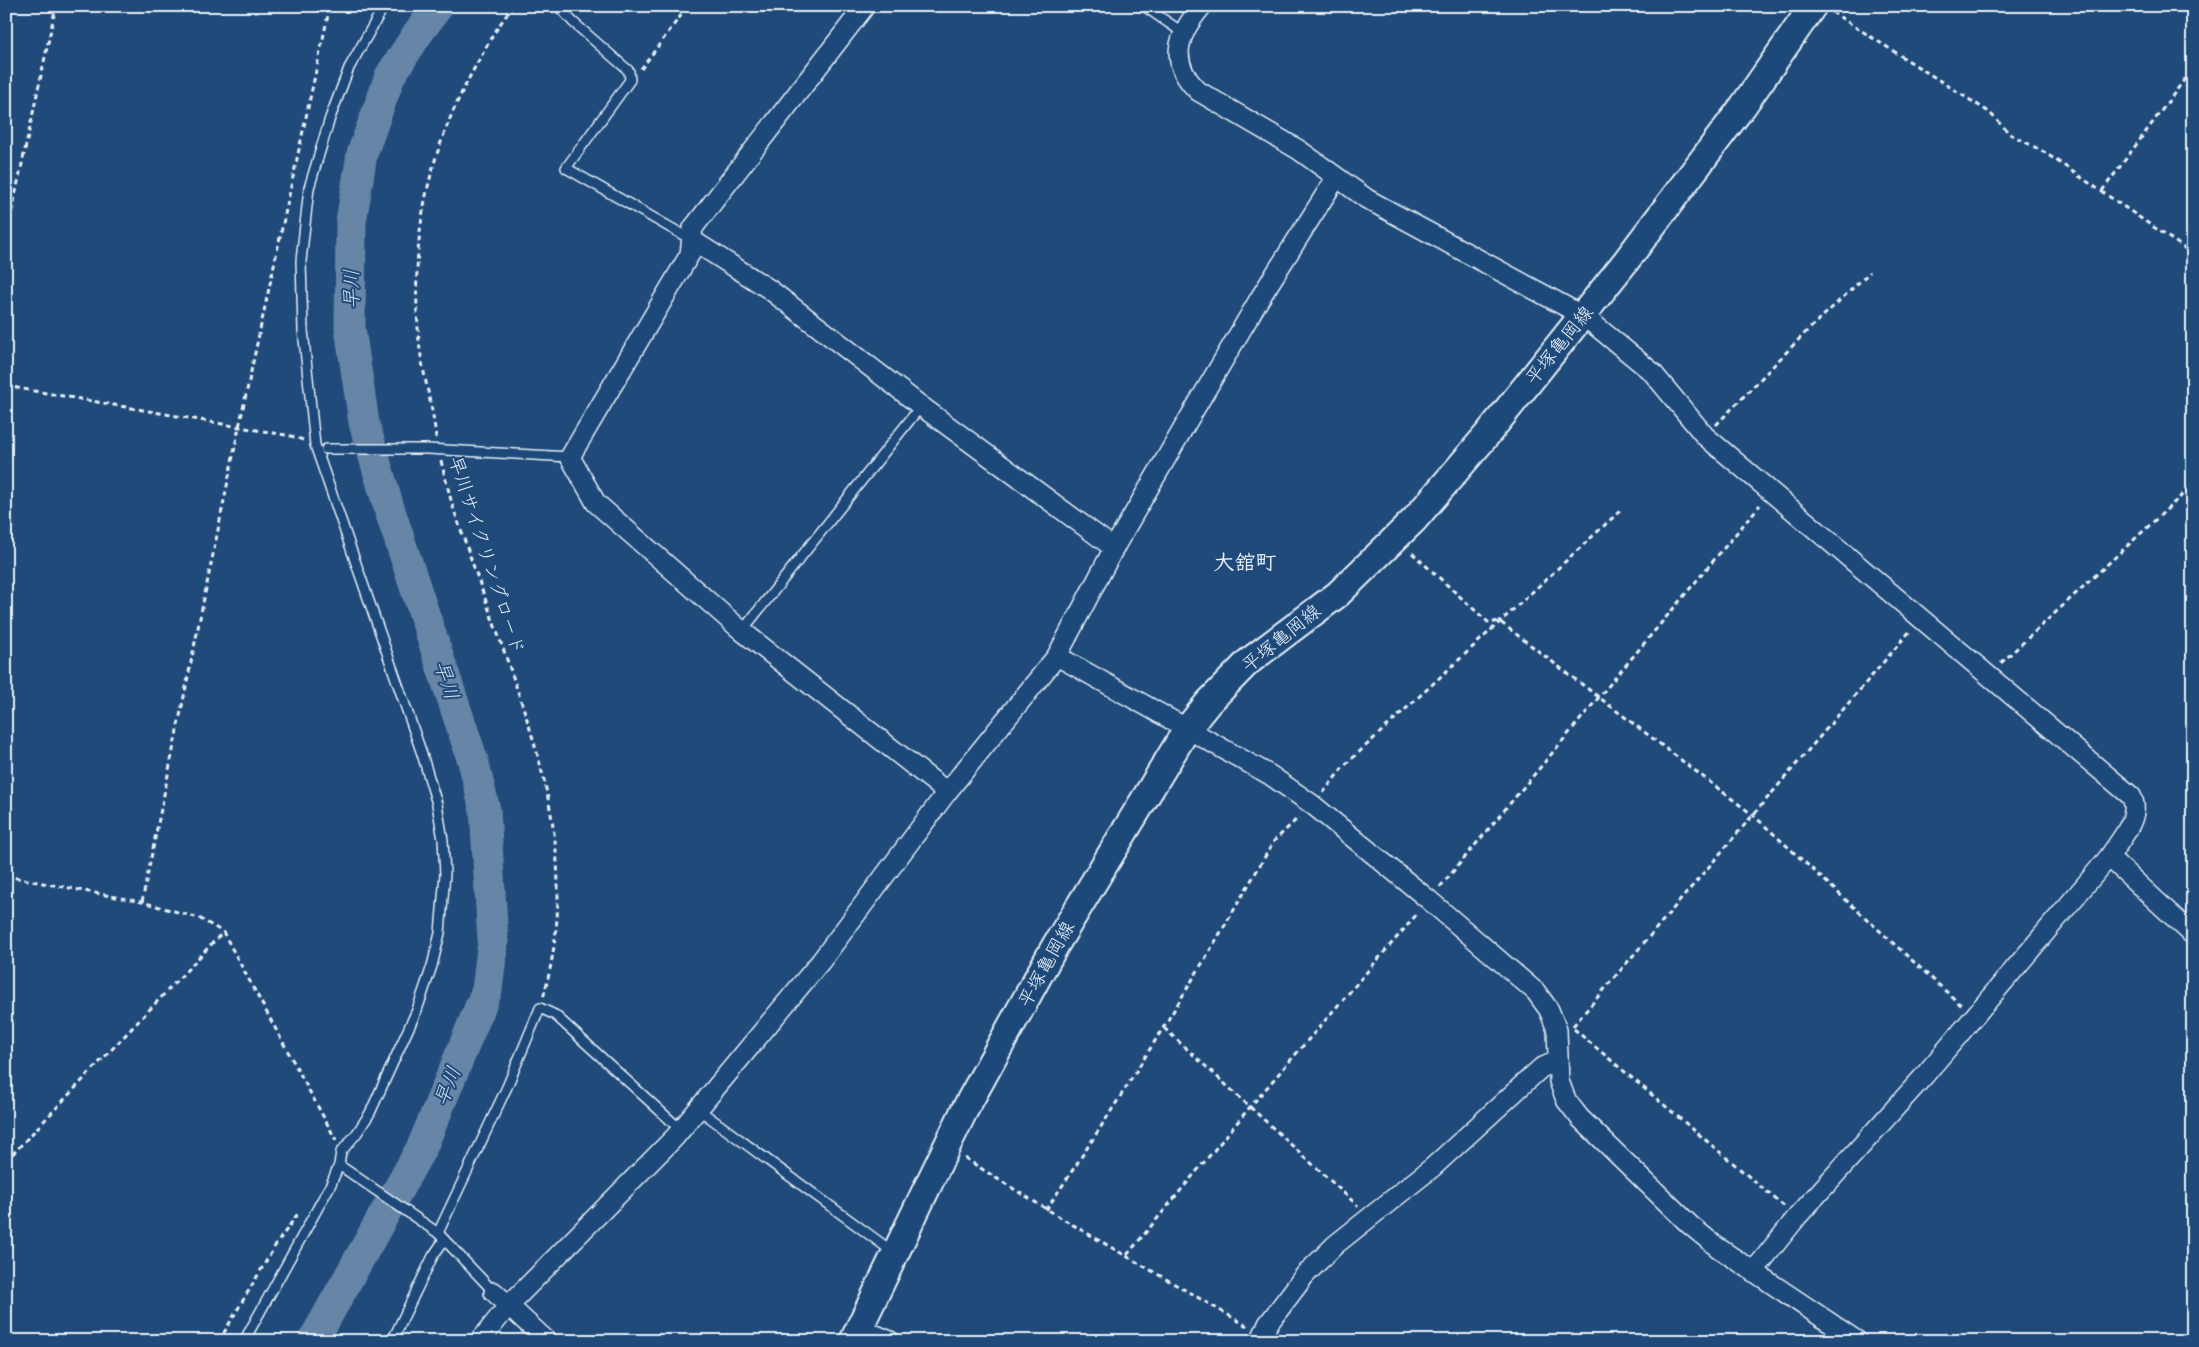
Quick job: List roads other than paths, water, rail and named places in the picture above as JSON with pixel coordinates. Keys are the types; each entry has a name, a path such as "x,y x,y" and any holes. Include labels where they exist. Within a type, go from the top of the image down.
{"main road":[{"name":"平塚亀岡線","path":"856,1334 946,1147 1055,946 1187,729 1208,703 1248,662 1338,594 1414,520 1486,436 1582,316 1744,106 1822,9"}],"street":[{"path":"865,6 693,228 690,254 570,457 596,503 742,631 948,792"},
{"path":"1202,6 1184,30 1180,44 1183,73 1198,91 1299,150 1367,199 1582,316 1652,372 1705,436 1921,617 2131,796 2135,802 2132,820 2109,857 1974,1017 1797,1217 1753,1272"},
{"path":"480,1341 508,1306 681,1130 821,961 948,792 1057,656 1114,548 1260,298 1336,178"},
{"path":"692,240 769,289 921,406 1114,548"},
{"path":"1057,656 1270,775 1313,805 1429,900 1536,992 1564,1028 1556,1061 1559,1081 1566,1100 1580,1118 1690,1225 1753,1272 1857,1341"},
{"path":"2109,857 2193,935"},
{"path":"1261,1338 1268,1324 1305,1275 1335,1245 1433,1167 1541,1068 1556,1061"},
{"path":"494,1292 547,1341"},
{"path":"856,1334 890,1341"}],"lane":[{"path":"244,1341 341,1167 342,1152 370,1112 417,1010 432,966 440,933 445,874 443,840 437,804 315,445 303,330 301,261 309,188 330,118 349,68 384,6"},
{"path":"558,6 573,22 629,70 630,80 566,168 692,240"},
{"path":"1144,6 1176,28 1184,30"},
{"path":"742,631 921,406"},
{"path":"326,449 433,449 570,457"},
{"path":"392,1341 433,1256 438,1234 507,1087 540,1008 555,1015 681,1130"},
{"path":"698,1109 895,1253"},
{"path":"341,1167 438,1234 494,1292"}],"waterway":[{"name":"早川","path":"313,1341 422,1147 487,990 493,941 485,810 473,761 389,508 364,423 350,328 351,222 362,154 390,76 438,6"}],"district":[{"name":"大舘町","path":"1245,561"}]}
